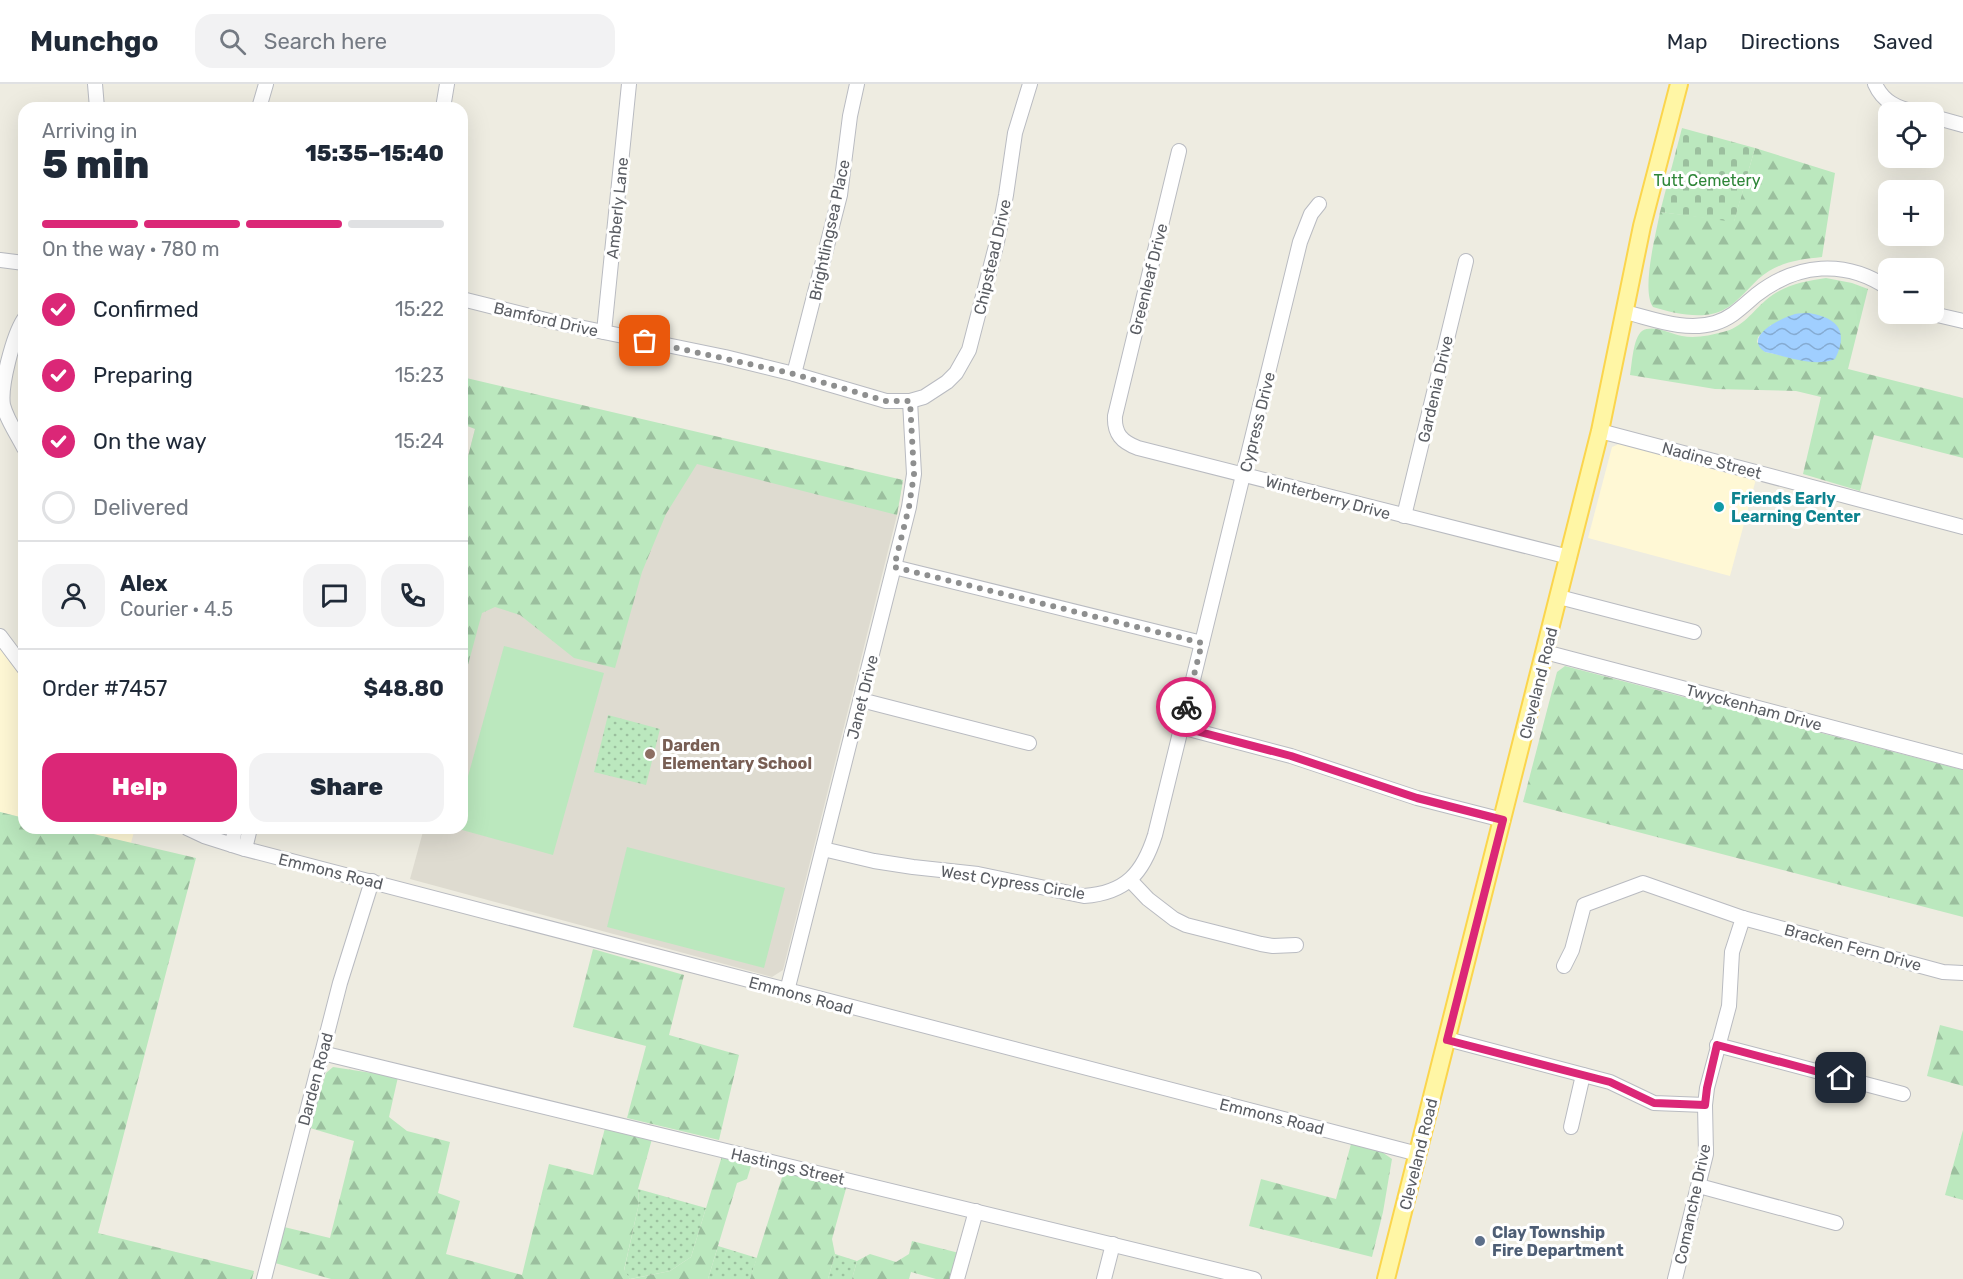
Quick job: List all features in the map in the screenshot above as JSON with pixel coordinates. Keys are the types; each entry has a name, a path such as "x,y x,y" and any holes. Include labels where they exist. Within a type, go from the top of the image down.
{"main road":[{"name":"Cleveland Road","path":"1386,1279 1569,557 1600,430 1642,226 1679,84"}],"street":[{"path":"95,84 96,102"},
{"path":"261,102 266,84"},
{"path":"444,102 447,84"},
{"name":"Amberly Lane","path":"604,332 629,84"},
{"name":"Brightlingsea Place","path":"794,374 840,195 850,116 857,84"},
{"name":"Chipstead Drive","path":"910,401 924,397 947,382 956,373 969,350 998,242 1015,133 1030,84"},
{"path":"1876,86 1881,96 1888,102"},
{"path":"1944,120 1963,125"},
{"name":"Greenleaf Drive","path":"1117,407 1179,151"},
{"name":"Cypress Drive","path":"1130,880 1150,852 1300,242 1311,214 1319,204"},
{"path":"0,260 18,262"},
{"name":"Gardenia Drive","path":"1404,516 1466,261"},
{"path":"1625,312 1681,326 1696,327 1727,319 1775,282 1810,269 1846,270 1878,282"},
{"name":"Bamford Drive","path":"468,299 604,332 725,357 886,401 910,401"},
{"path":"1944,317 1963,321"},
{"path":"18,329 14,336 2,392 2,407 18,437"},
{"name":"Janet Drive","path":"787,991 909,507 914,474 910,401"},
{"name":"Winterberry Drive","path":"1117,407 1115,425 1117,433 1129,445 1569,557"},
{"name":"Nadine Street","path":"1600,430 1963,527"},
{"path":"894,567 1202,643"},
{"path":"1559,597 1694,632"},
{"path":"0,636 18,660"},
{"name":"Twyckenham Drive","path":"1545,652 1963,762"},
{"path":"861,700 1029,743"},
{"path":"1181,727 1282,753 1417,798 1503,820"},
{"name":"Emmons Road","path":"200,834 238,847 1418,1154"},
{"path":"236,834 238,847"},
{"path":"238,847 246,834"},
{"name":"West Cypress Circle","path":"823,849 874,861 978,873 1084,896 1114,890 1130,880"},
{"path":"1130,880 1160,910 1186,925 1261,944 1296,945"},
{"name":"Darden Road","path":"264,1279 340,983 372,881"},
{"name":"Bracken Fern Drive","path":"1564,966 1572,950 1584,905 1643,883 1743,918 1943,972 1963,973"},
{"name":"Comanche Drive","path":"1675,1279 1706,1154 1707,1088 1728,1006 1732,952 1743,918"},
{"path":"1447,1040 1583,1075 1619,1086 1654,1103 1705,1105"},
{"path":"1717,1045 1904,1094"},
{"name":"Hastings Street","path":"322,1053 1254,1279"},
{"path":"1570,1127 1583,1075"},
{"path":"1699,1186 1836,1223"},
{"path":"957,1279 976,1211"},
{"path":"1104,1279 1113,1244"}],"shaded area":[{"name":"Darden Elementary School","path":"475,429 903,480 897,515 783,970 772,977 410,879 422,834 468,834 468,456"},
{"path":"1619,444 1756,479 1730,576 1588,538 1612,447"},
{"path":"0,648 18,672 18,816 0,812"},
{"path":"93,834 133,834 131,843"}],"green space":[{"name":"Tutt Cemetery","path":"1682,128 1755,148 1734,222 1660,212"},
{"path":"1755,148 1835,173 1822,257 1795,261 1769,271 1730,306 1712,314 1682,314 1653,307 1648,288 1660,212 1734,221"},
{"path":"1826,278 1868,289 1848,369 1963,398 1963,458 1874,435 1860,491 1803,474 1821,397 1796,391 1715,389 1630,375 1635,345 1639,334 1646,329 1657,329 1692,337 1723,332 1742,323 1766,300 1780,291 1794,284","holes":["1771,325 1814,362 1765,352 1757,342 1758,337"]},
{"path":"468,378 903,480 897,515 697,464 666,514 642,572 615,668 574,658 520,615 495,607 482,613 468,665 468,456 475,429 468,426"},
{"path":"504,646 604,673 553,855 468,832 468,776"},
{"path":"1565,666 1963,770 1963,917 1523,802 1557,672"},
{"path":"608,715 660,729 646,785 594,772"},
{"path":"0,812 18,816 18,834 94,834 196,858 98,1233 254,1271 252,1279 0,1279"},
{"path":"627,847 785,888 764,968 607,927"},
{"path":"593,949 684,975 669,1035 739,1055 719,1140 627,1118 646,1046 573,1027"},
{"path":"1940,1025 1963,1031 1963,1086 1927,1076"},
{"path":"333,1067 398,1077 389,1117 407,1131 450,1142 438,1193 460,1201 446,1254 522,1275 549,1164 593,1175 605,1128 652,1139 638,1189 639,1203 624,1270 630,1279 331,1279 275,1263 284,1227 330,1238 354,1141 310,1128 326,1073"},
{"path":"1963,1130 1963,1200 1945,1195"},
{"path":"1351,1144 1382,1152 1392,1159 1372,1257 1249,1226 1261,1179 1336,1199"},
{"path":"722,1156 752,1163 747,1179 737,1183 708,1279 631,1279 670,1271 691,1257"},
{"path":"784,1171 847,1185 832,1239 835,1254 828,1279 750,1279"},
{"path":"638,1189 706,1208 691,1257 670,1271 630,1279 624,1271 639,1203"},
{"path":"912,1241 959,1253 952,1279 936,1279 911,1272 909,1279 852,1279 857,1261 870,1254 896,1262 909,1254"},
{"path":"718,1246 757,1258 750,1279 708,1279"},
{"path":"835,1254 857,1261 852,1279 828,1279"}],"water":[{"path":"1809,313 1827,318 1838,327 1841,341 1835,359 1809,362 1765,352 1759,346 1758,340 1761,334 1773,324 1795,314"}],"way so far":[{"path":"645,341 794,374 886,401 910,401 914,441 914,474 909,507 894,567 1202,643 1186,707"}],"place":[{"name":"Friends Early Learning Center","path":"1719,507"},
{"name":"Darden Elementary School","path":"650,754"},
{"name":"Clay Township Fire Department","path":"1480,1241"}],"route":[{"path":"1186,707 1181,727 1321,765 1417,798 1503,820 1447,1040 1610,1082 1648,1101 1662,1104 1705,1105 1717,1045 1841,1078"}]}
